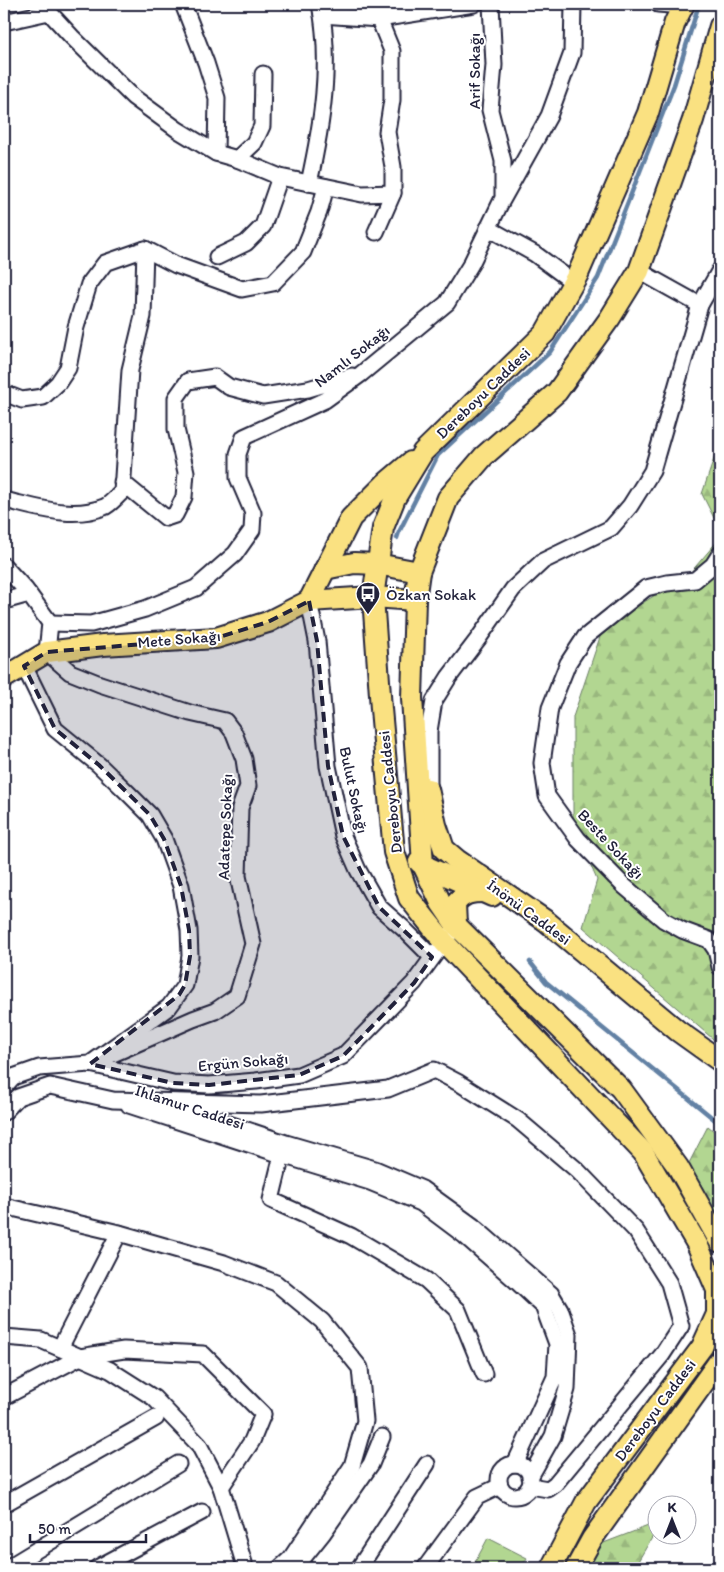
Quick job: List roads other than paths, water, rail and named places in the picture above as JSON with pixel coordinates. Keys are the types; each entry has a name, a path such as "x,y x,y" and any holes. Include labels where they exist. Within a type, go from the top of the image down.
{"main road":[{"name":"Dereboyu Caddesi","path":"551,1568 586,1502 702,1347 717,1314 717,1290 697,1244 644,1152 444,942 409,898 394,852 381,709 374,597 383,528 396,498 423,452 545,333 573,282 648,113 683,4"},
{"name":"Dereboyu Caddesi","path":"720,26 717,52 639,271 610,318 557,392 484,456 448,498 420,572 415,600 412,698 423,865 441,902 456,925 620,1089 678,1167 720,1242"},
{"path":"309,601 351,518 385,484 423,452"},
{"path":"325,569 354,563 377,564 420,572"},
{"name":"Mete Sokağı","path":"4,678 47,652 216,638 268,622 309,601 374,597 415,600"},
{"name":"İnönü Caddesi","path":"413,716 436,825 444,849 456,860 546,921 678,1031 720,1061"},
{"path":"393,839 423,865 546,921"},
{"path":"456,925 455,904 461,896 472,892 484,892"},
{"name":"Dereboyu Caddesi","path":"576,1568 592,1539 720,1360"}],"street":[{"path":"183,4 206,63 217,98 216,153"},
{"path":"310,184 320,135 325,95 325,50 321,9 379,19 474,4"},
{"name":"Arif Sokağı","path":"491,4 494,65 490,110 503,161 503,197"},
{"name":"Namlı Sokağı","path":"50,623 91,624 144,609 196,588 235,554 252,530 253,513 238,478 238,454 244,437 325,400 361,374 446,303 471,264 503,197 549,116 572,53 573,4"},
{"path":"658,4 683,4"},
{"path":"4,22 49,12 133,97 178,130 216,153 237,159 280,177 310,184 362,194 393,193"},
{"path":"376,232 393,193 393,167 387,132 392,100 392,51 379,19"},
{"path":"237,159 254,143 262,126 263,74"},
{"path":"217,257 246,243 263,226 280,177"},
{"path":"4,393 22,400 43,398 58,383 68,368 76,327 89,284 105,263 145,249 176,265 242,289 273,282 303,252 326,187"},
{"path":"488,228 534,254 573,282"},
{"path":"4,500 55,511 81,513 106,507 122,492 130,370 143,316 145,249"},
{"path":"429,791 430,731 434,701 448,677 478,639 513,589 543,561 611,528 630,506 652,471 700,305 720,270"},
{"path":"639,271 700,305"},
{"path":"122,482 166,518 175,515 184,497 186,472 176,429 176,398 188,381 215,377 229,387 262,396 308,389 361,374"},
{"name":"Beste Sokağı","path":"720,554 713,565 695,580 667,583 646,588 585,637 568,663 550,708 542,763 547,796 578,839 624,886 664,920 682,930 709,940 716,950 720,967"},
{"path":"4,566 29,594 50,623 47,652"},
{"path":"4,601 29,594"},
{"name":"Bulut Sokağı","path":"309,601 317,641 328,766 344,836 358,870 379,907 432,957"},
{"name":"Adatepe Sokağı","path":"47,652 70,672 100,684 190,713 225,721 234,733 244,759 248,786 240,808 238,876 253,944 237,996 215,1011 90,1064"},
{"path":"4,1087 13,1077 39,1068 90,1064 169,1006 185,985 190,956 189,930 181,886 164,839 150,815 99,764 55,730 24,666"},
{"name":"Ergün Sokağı","path":"90,1064 173,1083 209,1085 299,1075 343,1056 414,983 456,925"},
{"path":"4,1112 18,1097 50,1086 113,1100 261,1104 388,1089 434,1070 459,1083 518,1120 577,1170 636,1231 669,1283 681,1326 662,1355 555,1484 548,1489 530,1481 524,1467 515,1464 503,1469 499,1475 500,1486 503,1492 515,1496 522,1495 530,1481"},
{"name":"Ihlamur Caddesi","path":"113,1100 370,1182 421,1203 465,1236 543,1306 557,1344 555,1377 515,1464"},
{"name":"Ihlamur Caddesi","path":"113,1100 196,1113 286,1143 375,1169 422,1189 473,1226 551,1294 560,1309 569,1335 567,1389 553,1436 530,1481"},
{"path":"282,1155 271,1200 350,1236 426,1280 458,1310 484,1374"},
{"path":"4,1206 119,1233 224,1262 276,1283 322,1321 360,1368 365,1421 352,1466 291,1558 280,1568"},
{"path":"60,1348 119,1233"},
{"path":"4,1337 41,1340 110,1370 154,1398 199,1445 221,1487 244,1568"},
{"path":"4,1396 80,1357 124,1350 203,1354 263,1414 252,1441 221,1487"},
{"path":"4,1504 156,1418"},
{"path":"295,1568 323,1533 370,1464 382,1437"},
{"path":"7,1568 178,1464"},
{"path":"359,1568 427,1464"},
{"path":"424,1568 477,1497 500,1486"},
{"path":"98,1568 202,1512"}],"waterway":[{"path":"397,538 438,455 550,352 598,278 674,85 699,4"},
{"path":"530,962 546,982 720,1124"}],"place":[{"name":"Özkan Sokak","path":"368,615"}]}
